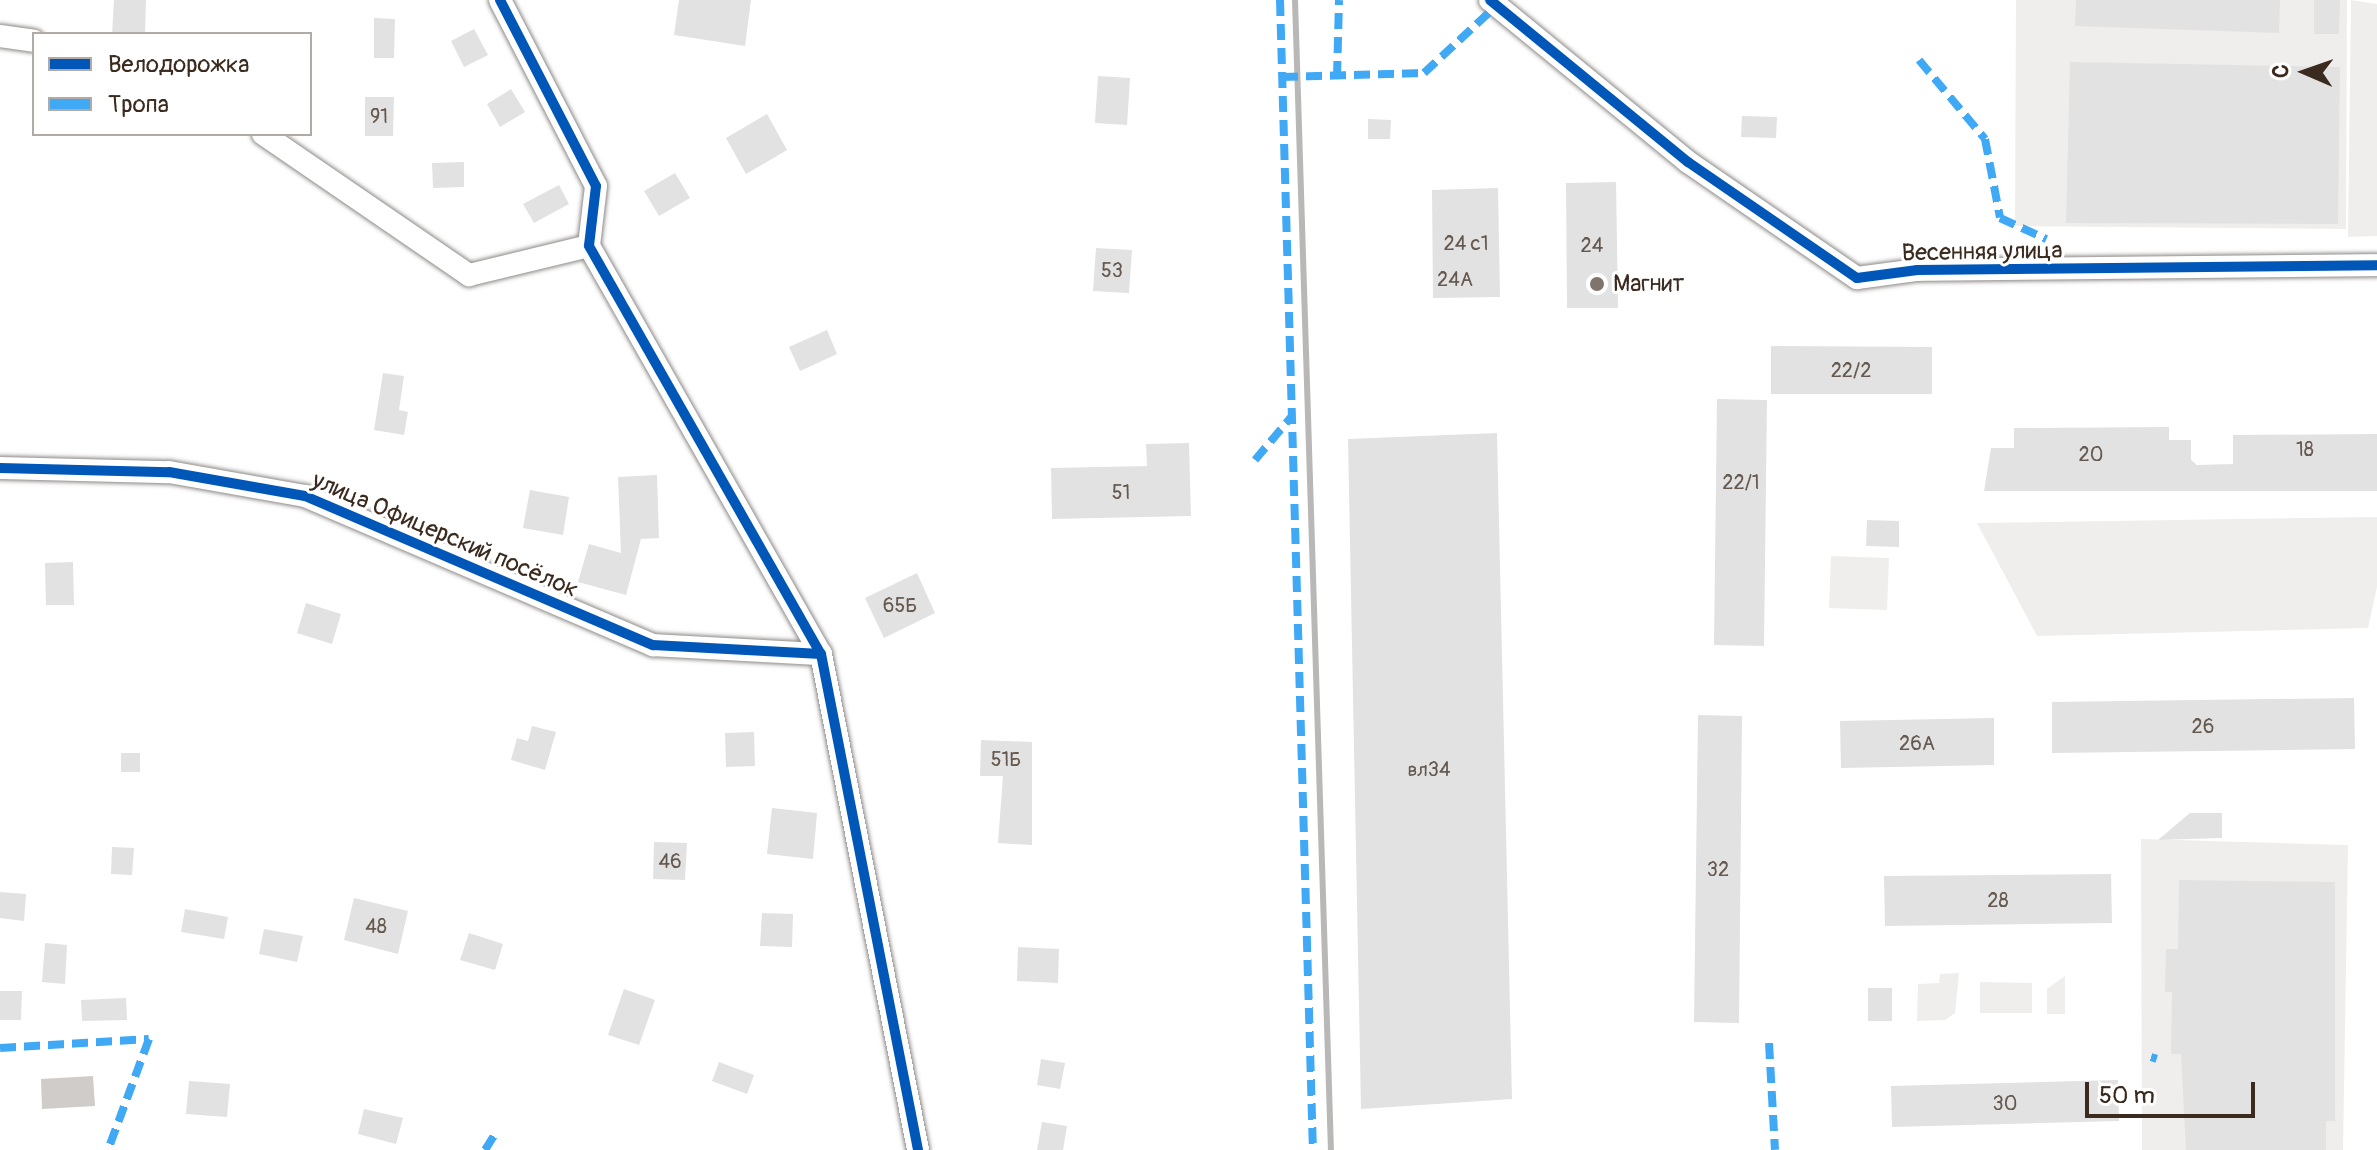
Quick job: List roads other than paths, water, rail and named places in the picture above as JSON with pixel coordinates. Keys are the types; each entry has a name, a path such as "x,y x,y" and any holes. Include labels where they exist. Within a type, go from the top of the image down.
{"street":[{"path":"500,0 596,186 589,246 821,654 918,1150"},
{"name":"Весенняя улица","path":"1490,0 1688,162 1857,278 1917,270 2377,265"},
{"path":"0,36 32,41"},
{"path":"266,136 469,275 589,246"},
{"name":"улица Офицерский посёлок","path":"0,468 169,472 305,496 653,645 821,654"}],"railway":[{"path":"1295,0 1331,1150"}],"place":[{"name":"Магнит","path":"1597,284"}]}
